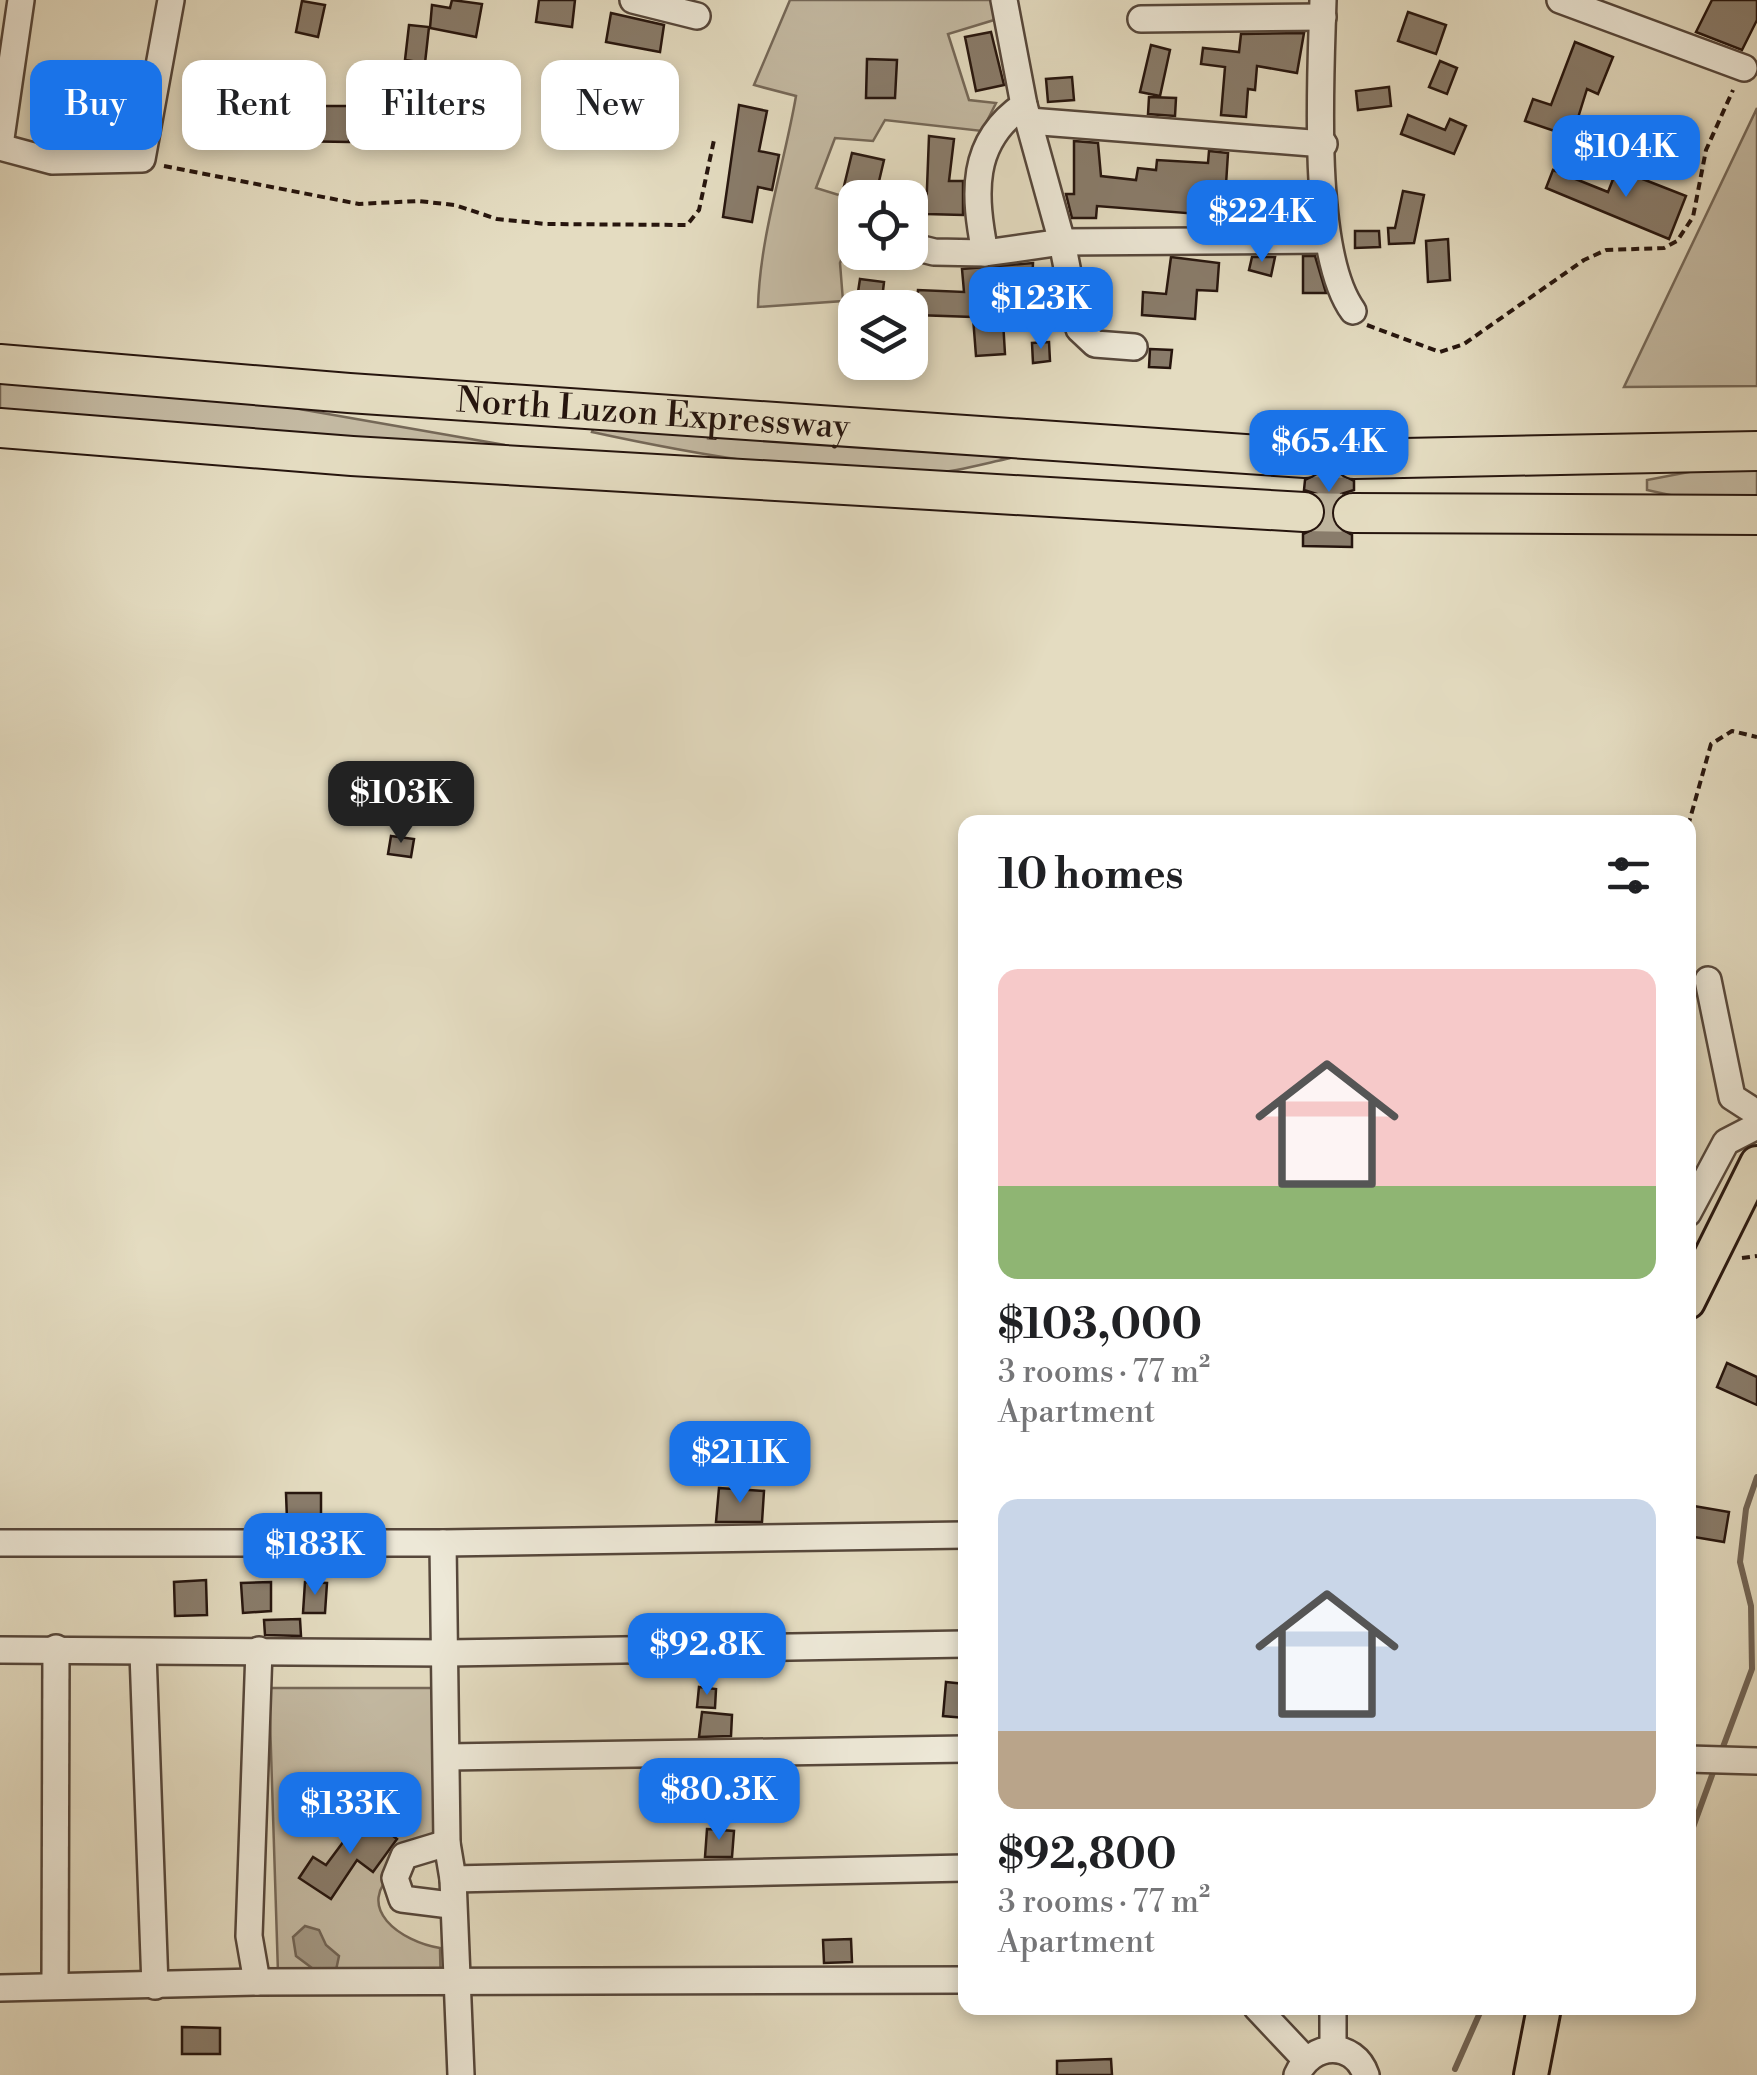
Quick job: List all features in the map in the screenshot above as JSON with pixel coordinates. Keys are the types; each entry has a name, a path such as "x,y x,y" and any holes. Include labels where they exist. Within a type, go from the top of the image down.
{"highway":[{"name":"North Luzon Expressway","path":"0,364 349,394 1306,458"},
{"name":"North Luzon Expressway","path":"0,428 352,456 1304,512"},
{"path":"1354,459 1757,451"},
{"path":"1353,513 1757,515"}],"main road":[{"path":"1696,1286 1757,1163"},
{"path":"1531,2075 1543,2015"}],"street":[{"path":"20,0 0,146 52,161 142,159 171,0"},
{"path":"632,0 696,16"},
{"path":"1004,0 1027,113 1085,338 1095,344 1134,347"},
{"path":"1560,0 1744,68"},
{"path":"1141,19 1323,8 1326,240 1336,280 1353,311"},
{"path":"985,253 976,182 982,152 997,128 1027,113 1324,144"},
{"path":"928,250 985,253 1062,242 1326,240"},
{"path":"1696,1198 1718,1155 1750,1115 1732,1097 1708,980"},
{"path":"0,1543 442,1543 958,1536"},
{"path":"442,1543 446,1843 452,1879 450,1905 461,2075"},
{"path":"0,1650 446,1653 958,1644"},
{"path":"55,1984 56,1648"},
{"path":"258,1982 249,1936 259,1650"},
{"path":"143,1653 155,1986"},
{"path":"447,1757 958,1749"},
{"path":"1696,1760 1757,1760"},
{"path":"446,1843 404,1856 395,1878 402,1899 450,1905"},
{"path":"452,1879 958,1868"},
{"path":"0,1988 258,1982 958,1980"},
{"path":"1262,2015 1301,2067 1333,2049"},
{"path":"1333,2015 1333,2049"},
{"path":"1333,2049 1356,2058 1366,2075"}],"path":[{"path":"1353,311 1381,333 1440,352 1464,344 1584,260 1606,250 1664,248 1677,241 1693,216 1715,124 1744,68"},
{"path":"142,159 180,172 359,204 418,201 454,205 497,219 546,224 687,225 699,210 714,140"},
{"path":"1691,815 1710,744 1732,731 1757,737"}],"shaded area":[{"path":"790,0 992,0 994,20 948,34 969,100 996,103 982,131 885,120 873,141 835,138 816,188 838,195 838,270 842,290 838,290 838,301 758,307 768,227 796,96 754,85"},
{"path":"1757,108 1757,386 1624,387"},
{"path":"0,377 265,403 505,445 325,440 0,415"},
{"path":"597,418 926,435 1006,459 922,474 798,467 714,456 592,432"},
{"path":"1757,459 1757,503 1688,499 1647,490 1647,480"},
{"path":"269,1688 435,1688 437,1845 396,1870 383,1884 379,1897 380,1910 398,1931 440,1948 441,1995 286,1983 278,1973"},
{"path":"305,1926 319,1930 326,1945 339,1956 336,1970 316,1971 296,1956 293,1937"}],"building":[{"path":"452,0 482,4 476,37 430,28 432,5 450,8"},
{"path":"539,0 575,0 572,27 536,22"},
{"path":"1712,0 1757,0 1757,20 1742,50 1696,32"},
{"path":"302,1 325,5 318,37 296,32"},
{"path":"1408,12 1446,25 1436,54 1398,41"},
{"path":"611,13 664,25 660,52 606,42"},
{"path":"409,25 429,27 425,60 405,60"},
{"path":"991,32 1004,85 976,91 965,37"},
{"path":"1304,33 1297,73 1257,66 1255,90 1248,89 1246,117 1221,115 1225,67 1201,64 1203,48 1239,52 1241,34"},
{"path":"1575,42 1613,57 1598,94 1587,89 1572,137 1525,121 1533,99 1551,105"},
{"path":"1151,45 1170,50 1160,96 1140,92"},
{"path":"867,59 897,60 895,98 866,98"},
{"path":"1440,61 1457,68 1447,94 1429,87"},
{"path":"1072,77 1074,100 1048,102 1046,79"},
{"path":"1389,87 1391,106 1358,110 1356,91"},
{"path":"1149,97 1176,98 1175,116 1148,114"},
{"path":"739,105 767,111 759,151 779,155 772,190 758,187 752,222 723,217"},
{"path":"326,106 346,106 346,142 326,142"},
{"path":"1408,115 1445,130 1450,119 1466,126 1454,154 1401,134"},
{"path":"929,136 954,139 949,181 963,181 963,215 928,214"},
{"path":"1074,141 1098,143 1101,176 1136,180 1138,168 1156,170 1157,160 1208,163 1209,151 1228,153 1224,216 1097,206 1096,218 1072,218 1066,194 1074,194"},
{"path":"852,153 884,160 879,180 845,180"},
{"path":"1617,169 1686,196 1669,239 1546,188 1553,170 1608,192"},
{"path":"1403,191 1424,195 1414,243 1389,244 1388,228 1395,228"},
{"path":"1355,231 1379,231 1380,247 1355,248"},
{"path":"1448,239 1450,280 1428,282 1426,241"},
{"path":"1303,256 1315,256 1326,293 1303,293"},
{"path":"1171,257 1219,263 1217,291 1197,290 1195,319 1142,315 1143,292 1166,294"},
{"path":"1252,257 1275,257 1271,276 1249,270"},
{"path":"1033,263 1032,285 1054,287 1057,303 1052,311 1039,303 1002,304 1005,354 976,356 973,317 928,315 928,290 964,292 962,269"},
{"path":"860,279 884,282 883,290 858,290"},
{"path":"1049,342 1050,361 1033,363 1032,343"},
{"path":"1150,349 1172,350 1170,368 1149,367"},
{"path":"1306,433 1355,433 1335,447 1332,458 1335,471 1354,481 1354,490 1341,494 1331,512 1334,525 1352,535 1352,547 1303,546 1303,534 1322,525 1326,512 1317,494 1304,490 1305,480 1323,471 1327,459 1325,447"},
{"path":"391,836 414,839 411,857 388,854"},
{"path":"1727,1363 1757,1377 1757,1405 1717,1387"},
{"path":"719,1488 764,1491 762,1522 716,1522"},
{"path":"286,1493 321,1493 321,1519 287,1520"},
{"path":"1696,1506 1729,1512 1724,1542 1696,1537"},
{"path":"206,1580 207,1615 175,1616 174,1582"},
{"path":"271,1582 271,1611 243,1613 241,1583"},
{"path":"305,1582 327,1583 325,1613 303,1613"},
{"path":"300,1619 301,1636 265,1635 264,1620"},
{"path":"946,1682 958,1683 958,1717 943,1716"},
{"path":"699,1687 716,1689 715,1708 697,1707"},
{"path":"702,1712 732,1715 731,1736 699,1737"},
{"path":"364,1814 397,1839 373,1872 357,1860 331,1899 299,1878 313,1857 326,1865"},
{"path":"707,1829 734,1831 732,1857 705,1857"},
{"path":"851,1939 852,1962 824,1963 823,1940"},
{"path":"182,2027 220,2028 220,2054 182,2054"},
{"path":"1111,2059 1112,2075 1057,2075 1057,2061"}],"waterway":[{"path":"1720,1755 1752,1669 1751,1606 1740,1562 1746,1509 1757,1477"},
{"path":"1696,1819 1715,1767"},
{"path":"1455,2069 1479,2015"}],"tunnel":[{"path":"1305,458 1354,459"},
{"path":"1304,512 1353,513"}]}
